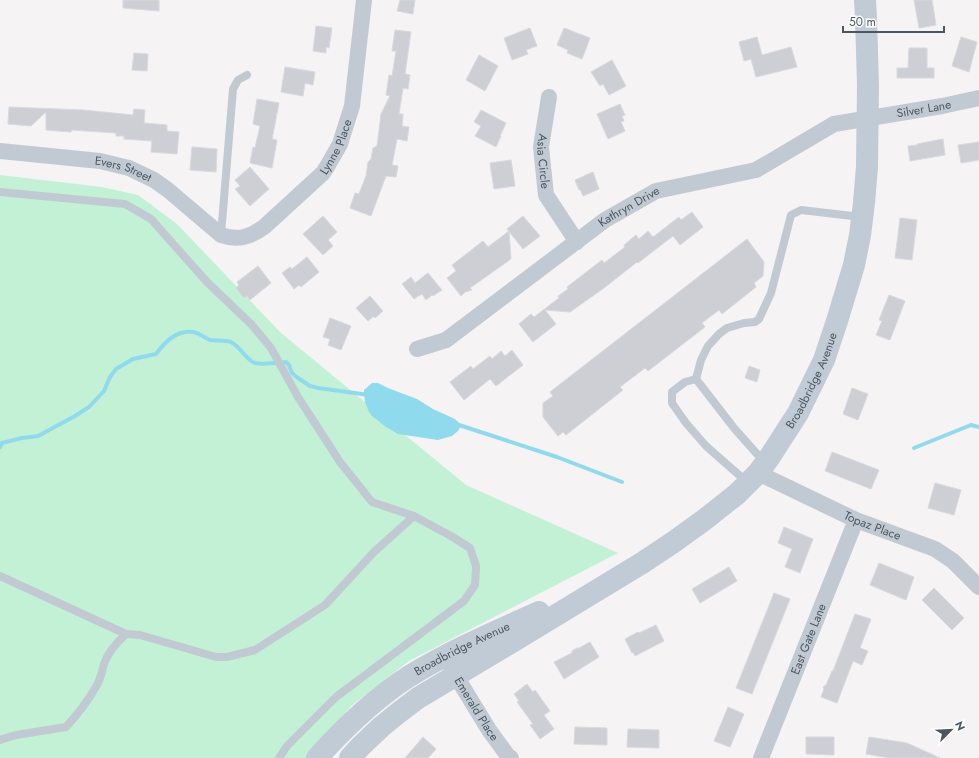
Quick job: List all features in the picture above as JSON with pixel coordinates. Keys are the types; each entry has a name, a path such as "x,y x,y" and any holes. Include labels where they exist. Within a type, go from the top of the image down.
{"main road":[{"name":"Broadbridge Avenue","path":"350,758 397,714 418,698 628,571 698,525 737,494 757,473 798,414 824,360 837,321 854,264 863,217 867,167 868,118 865,0"},
{"name":"Broadbridge Avenue","path":"317,758 369,707 408,678 446,656 499,630 628,571"}],"street":[{"name":"Lynne Place","path":"224,236 240,238 256,233 323,173 328,165 340,144 352,106 364,0"},
{"name":"Asia Circle","path":"549,97 541,147 546,195 577,242"},
{"name":"Silver Lane","path":"868,118 935,108 979,98"},
{"name":"Kathryn Drive","path":"417,350 446,340 606,220 656,191 756,170 834,124 868,118"},
{"name":"Evers Street","path":"0,151 100,161 129,168 154,180 168,190 224,236"},
{"name":"Topaz Place","path":"757,473 856,520 935,549 953,561 979,587"},
{"name":"East Gate Lane","path":"761,758 856,520"},
{"name":"Emerald Place","path":"446,656 456,676 489,730 511,758"}],"lane":[{"path":"224,236 233,89 238,80 247,75"},
{"path":"0,192 125,204 151,219 207,282 252,325 271,348 298,398 340,462 372,502 414,516 470,548 476,566 475,586 464,601 336,697 287,746 279,758"},
{"path":"696,380 701,360 708,346 727,328 759,320 771,292 791,215 801,210 863,217"},
{"path":"696,380 685,382 672,392 672,403 686,423 706,446 757,473"},
{"path":"696,380 734,428 757,473"},
{"path":"0,576 126,634 140,634 216,657 227,657 255,650 325,605 370,557 414,516"},
{"path":"0,740 16,735 66,727 84,706 98,683 109,653 117,642 126,634"}],"green space":[{"path":"0,175 102,187 138,195 177,224 281,333 466,485 618,553 409,661 351,706 307,758 0,758"}],"water":[{"path":"372,383 378,383 417,399 433,409 455,419 461,426 452,436 438,440 398,434 386,427 369,412 365,402 364,390"}],"building":[{"path":"123,0 159,0 159,11 123,8"},
{"path":"400,0 415,0 413,14 397,11"},
{"path":"914,0 932,0 936,25 919,28"},
{"path":"316,26 332,28 329,48 326,47 326,53 313,51"},
{"path":"530,28 537,46 526,50 528,54 512,60 504,38"},
{"path":"564,28 590,38 582,59 567,53 568,50 557,45"},
{"path":"395,30 411,32 405,74 410,75 408,89 403,88 399,114 403,114 402,126 409,127 407,141 397,139 392,165 398,166 396,177 386,176 371,216 350,208 355,193 359,194 366,176 368,162 371,159 373,148 377,146 381,114 390,96 386,95 389,75 392,76 396,51 392,51"},
{"path":"757,37 762,55 791,47 797,67 756,77 751,59 744,61 739,42"},
{"path":"961,37 977,42 969,72 952,66"},
{"path":"909,48 927,48 927,68 934,68 934,78 897,78 897,68 908,68"},
{"path":"134,53 148,54 147,71 132,70"},
{"path":"479,55 498,66 485,91 466,80"},
{"path":"612,60 626,86 609,95 603,84 600,86 591,72"},
{"path":"285,67 315,72 313,85 305,83 303,96 281,92"},
{"path":"257,99 279,103 272,139 277,140 272,168 250,163 253,147 255,148 260,126 253,124"},
{"path":"620,104 625,115 622,116 624,121 621,122 625,131 608,139 597,114"},
{"path":"9,107 83,110 133,115 134,109 145,110 144,123 167,125 167,131 179,132 177,154 151,152 152,141 124,139 124,136 116,136 116,133 46,130 46,112 31,126 8,124"},
{"path":"481,110 506,123 496,147 475,136 481,126 474,122"},
{"path":"943,139 945,155 910,161 908,146"},
{"path":"979,142 979,160 961,163 958,145"},
{"path":"192,147 217,149 216,172 190,170"},
{"path":"511,160 515,186 494,189 490,163"},
{"path":"250,167 269,189 250,206 235,189 240,186 235,180"},
{"path":"593,172 599,189 583,196 575,180"},
{"path":"692,212 703,227 680,245 673,236 570,312 545,310 556,324 533,342 519,324 531,314 534,317 559,298 558,296 568,289 567,287 602,260 604,263 625,247 624,245 636,235 639,239 648,231 653,237 679,217 681,220"},
{"path":"323,216 337,232 328,240 333,246 323,255 303,234"},
{"path":"523,216 540,236 523,249 507,229"},
{"path":"900,218 917,220 912,260 895,258"},
{"path":"509,231 511,259 470,288 472,290 465,292 461,296 447,278 456,271 452,265 483,241 488,247"},
{"path":"747,239 764,262 763,276 754,283 756,287 722,314 719,310 702,323 705,327 648,371 645,368 620,387 623,390 566,435 563,432 558,436 543,417 543,403 553,396 550,392"},
{"path":"307,257 319,272 301,287 299,285 294,289 282,273 290,267 292,269"},
{"path":"258,266 271,283 250,300 247,296 244,298 236,288 239,285 237,282"},
{"path":"428,273 442,290 426,300 422,294 414,299 402,284 411,277 415,283"},
{"path":"889,295 905,301 890,340 876,335 882,321 879,320"},
{"path":"370,296 383,311 375,318 374,316 368,321 356,308"},
{"path":"330,318 351,326 341,350 328,345 330,339 323,337"},
{"path":"512,350 523,365 496,386 490,379 464,400 450,382 471,366 473,369 490,356 492,359 501,351 505,356"},
{"path":"749,366 760,370 757,382 745,378"},
{"path":"852,388 868,394 858,420 843,414"},
{"path":"832,452 879,470 871,489 825,471"},
{"path":"935,483 961,490 954,515 928,508"},
{"path":"784,527 813,539 800,573 785,567 792,549 778,543"},
{"path":"879,563 914,577 906,600 870,585"},
{"path":"729,567 737,581 700,603 692,589"},
{"path":"934,588 964,618 952,630 922,600"},
{"path":"774,593 790,599 752,694 736,688"},
{"path":"855,614 871,619 860,648 868,651 862,665 853,661 837,703 821,697 824,689 823,687 826,685 833,671"},
{"path":"656,625 664,641 635,656 625,639"},
{"path":"590,642 599,657 564,679 554,662"},
{"path":"527,684 533,692 535,690 550,711 544,715 554,729 540,739 530,725 533,724 517,702 519,701 514,694"},
{"path":"728,707 744,714 730,747 714,741"},
{"path":"575,727 607,728 607,745 574,744"},
{"path":"628,729 659,730 659,748 627,747"},
{"path":"423,737 436,749 428,758 405,758"},
{"path":"806,737 834,737 834,755 806,754"},
{"path":"869,737 907,743 940,758 889,758 866,754"}],"waterway":[{"path":"0,447 2,443 38,436 75,416 89,407 104,391 110,377 116,369 133,359 156,354 163,345 176,335 187,332 200,334 210,340 231,342 238,347 248,359 258,364 286,362 292,373 310,386 368,395"},
{"path":"456,424 557,457 622,482"},
{"path":"914,448 971,425 979,427"}]}
